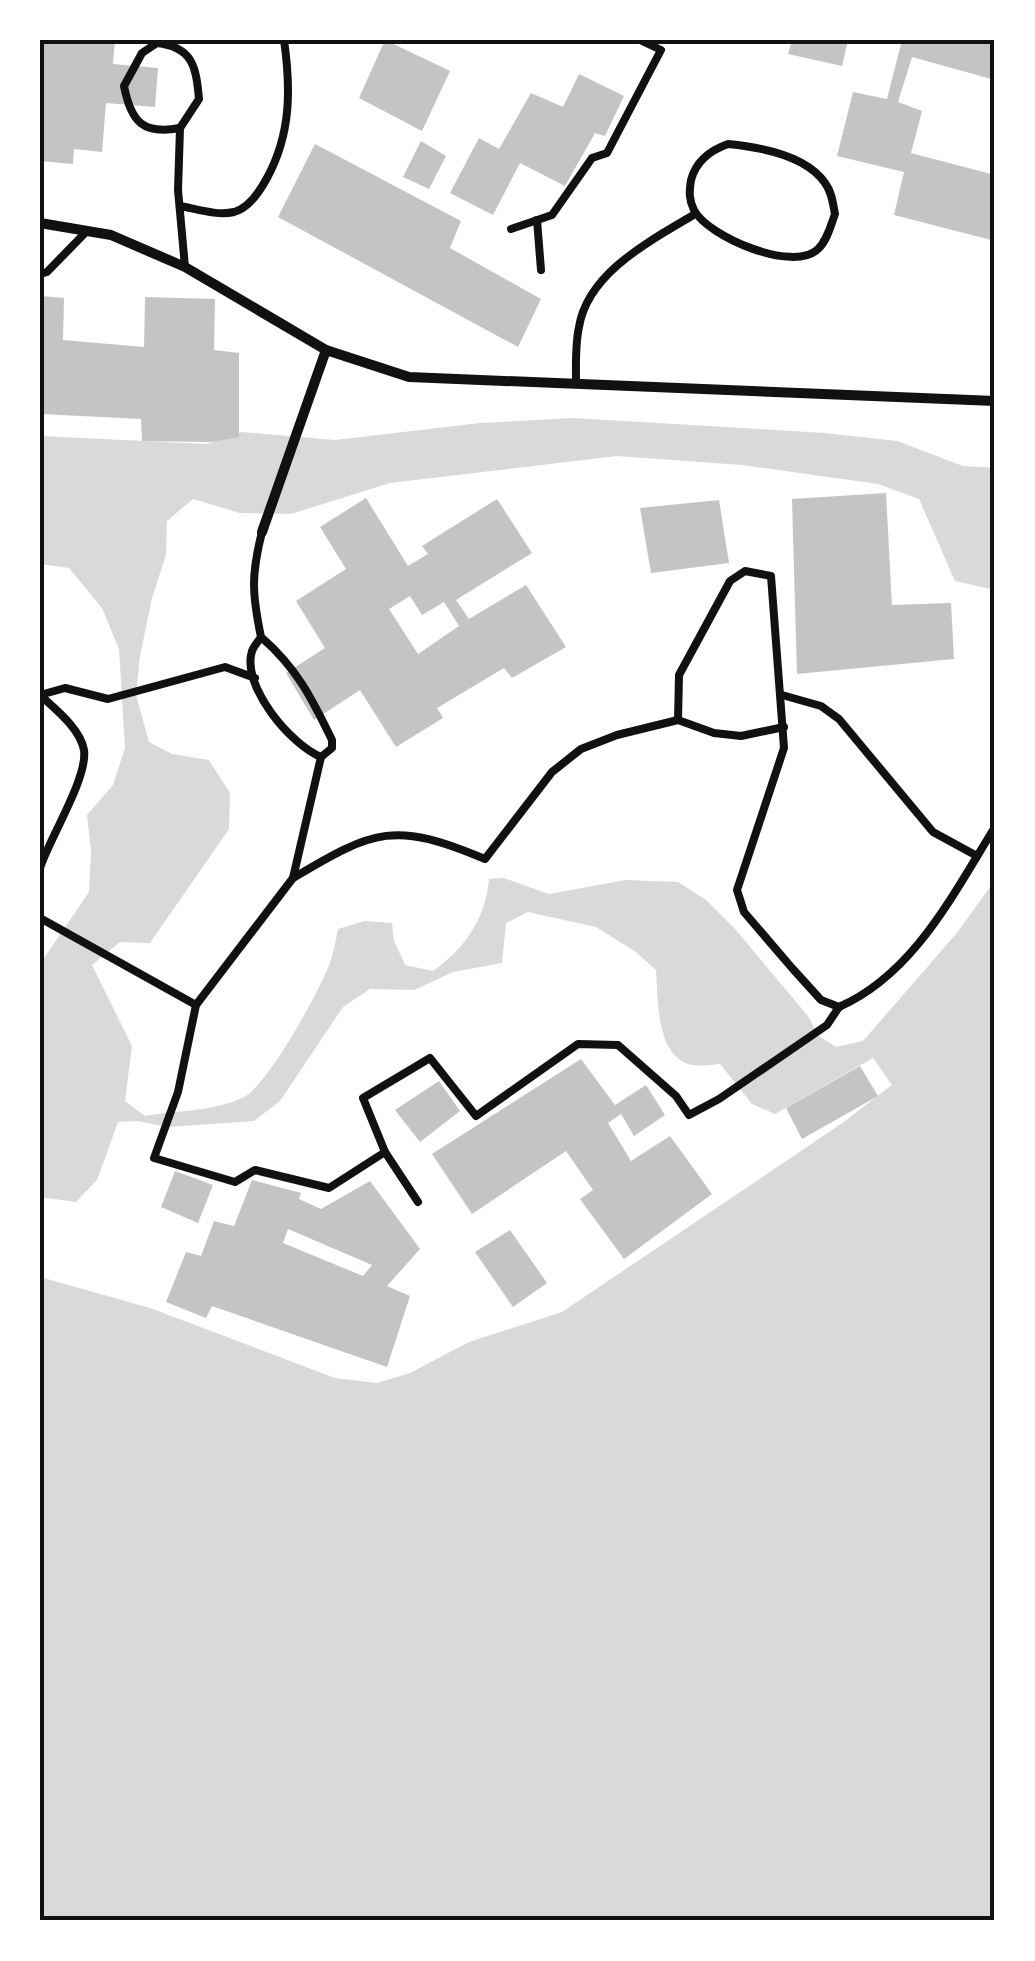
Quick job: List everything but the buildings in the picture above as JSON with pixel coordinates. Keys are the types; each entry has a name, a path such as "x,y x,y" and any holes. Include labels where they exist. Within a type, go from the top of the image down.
{"street":[{"path":"40,223 111,235 184,267 326,350 409,377 995,400"},
{"path":"262,532 326,350"}],"lane":[{"path":"180,206 217,213 238,211 261,189 280,155 288,119 289,77 284,40"},
{"path":"511,229 552,215 592,158 607,154 661,50 640,40"},
{"path":"180,128 161,131 140,124 128,109 124,86 130,71 142,53 156,43 181,50 192,61 197,78 199,99 180,128 184,267"},
{"path":"728,144 756,147 804,164 827,184 835,214 820,248 808,256 772,256 712,231 695,214 689,197 692,174 714,149 728,144"},
{"path":"576,383 579,323 602,281 631,253 695,214"},
{"path":"537,220 542,270"},
{"path":"40,274 47,272 87,231"},
{"path":"262,532 252,572 260,637 286,658 332,740 332,748 321,757 293,878"},
{"path":"678,720 679,675 730,581 745,571 770,576 784,748 737,890 744,912 792,968 821,1000 839,1007"},
{"path":"260,637 252,651 255,678 278,724 303,750 321,757"},
{"path":"40,695 64,688 108,699 226,667 255,678"},
{"path":"40,695 67,719 84,750 76,788 40,868"},
{"path":"782,695 820,706 839,719 933,832 977,856"},
{"path":"385,1152 329,1188 255,1170 235,1182 154,1158 178,1092 196,1005 293,878 343,848 381,836 408,833 445,842 485,859 552,772 581,749 617,735 678,720 714,733 742,736 784,727"},
{"path":"418,1202 385,1152 363,1098 430,1058 476,1116 578,1044 618,1045 676,1096 689,1116 827,1026 839,1007 860,998 900,965 935,922 995,828"},
{"path":"40,918 196,1005"}],"shaded area":[{"path":"573,418 897,441 963,466 995,468 995,590 955,581 919,499 878,484 742,465 617,456 390,483 291,514 240,513 193,499 167,521 166,555 152,598 136,695 149,742 172,754 209,760 230,793 229,829 150,943 120,942 92,965 132,1046 125,1101 145,1116 208,1108 244,1097 280,1055 306,1012 331,960 338,929 365,921 392,923 394,941 405,965 433,971 455,953 472,931 489,879 504,878 549,894 625,880 678,882 706,900 735,929 808,1016 819,1036 836,1047 863,1041 956,934 995,880 995,1921 40,1921 40,1277 150,1308 335,1378 377,1383 410,1373 469,1342 562,1312 841,1124 892,1085 873,1058 775,1114 752,1104 720,1064 688,1064 670,1049 661,1023 656,970 636,952 596,927 528,912 506,923 502,963 453,972 414,990 370,989 343,1007 280,1101 254,1121 168,1127 118,1122 97,1180 76,1202 40,1197 40,964 89,892 91,851 87,815 113,785 125,748 119,649 102,608 69,568 40,564 40,436 207,444 241,432 335,440 480,423"}]}
